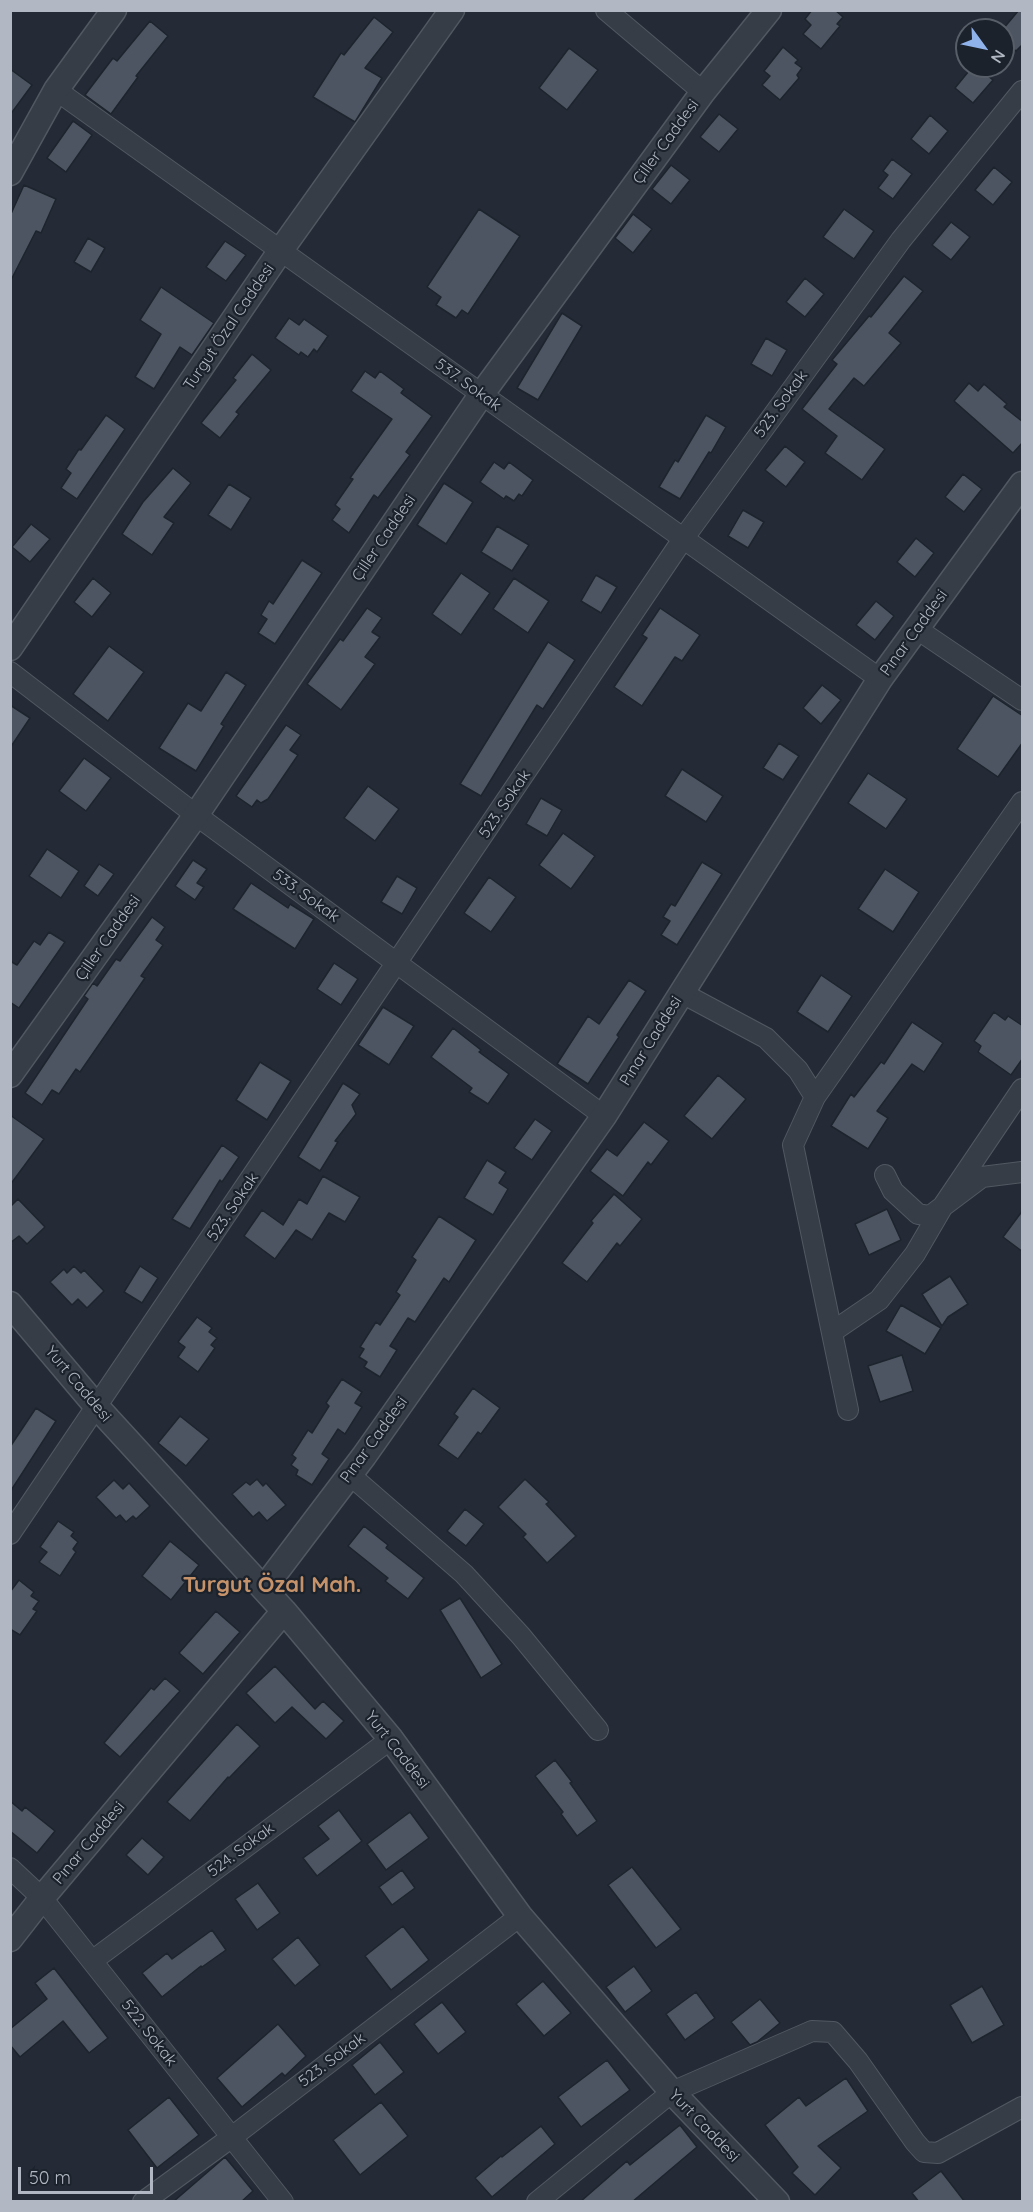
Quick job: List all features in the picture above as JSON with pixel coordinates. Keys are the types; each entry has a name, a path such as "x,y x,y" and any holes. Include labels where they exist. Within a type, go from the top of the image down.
{"street":[{"path":"10,173 56,90 114,10"},
{"name":"Turgut Özal Caddesi","path":"10,648 281,250 452,10"},
{"path":"606,10 703,92"},
{"name":"Çiller Caddesi","path":"10,1075 196,815 481,395 703,92 769,10"},
{"name":"537. Sokak","path":"56,90 880,679"},
{"name":"523. Sokak","path":"10,1534 683,539 901,240 1023,92"},
{"name":"Pınar Caddesi","path":"264,1588 350,1475 604,1116 880,679 1023,484"},
{"path":"917,629 1023,700"},
{"name":"533. Sokak","path":"10,672 196,815 604,1116"},
{"path":"849,1410 793,1145 815,1097 1023,802"},
{"path":"682,993 766,1038 798,1070 815,1097"},
{"path":"832,1332 879,1300 915,1254 943,1206 1023,1089"},
{"path":"885,1175 893,1191 918,1214 930,1216 982,1177 1023,1172"},
{"name":"Yurt Caddesi","path":"10,1304 97,1407 264,1588 391,1739 520,1916 672,2092 777,2202"},
{"path":"350,1475 464,1574 521,1636 598,1730"},
{"name":"Pınar Caddesi","path":"10,1939 284,1611"},
{"name":"524. Sokak","path":"92,1961 391,1739"},
{"name":"522. Sokak","path":"10,1868 42,1898 283,2202"},
{"name":"523. Sokak","path":"142,2202 232,2137 520,1916"},
{"path":"537,2202 672,2092 812,2031 833,2032 858,2061 924,2152 938,2153 1023,2107"}],"building":[{"path":"812,10 835,10 843,17 837,24 840,26 821,49 803,34 811,25 805,19"},
{"path":"1019,10 1023,10 1023,44 1016,51 1015,18 1012,18"},
{"path":"374,17 393,32 365,68 382,78 355,122 313,97 341,53 344,55"},
{"path":"150,21 168,36 136,76 138,77 111,114 85,95 113,58 117,61"},
{"path":"783,47 798,60 795,63 802,68 797,75 799,78 780,100 762,85 770,76 764,71"},
{"path":"569,48 598,70 567,110 539,88"},
{"path":"10,69 32,85 10,115"},
{"path":"963,78 991,78 993,80 973,103 955,88"},
{"path":"719,114 738,129 719,152 700,137"},
{"path":"930,115 948,131 929,154 911,139"},
{"path":"73,121 92,135 66,172 47,158"},
{"path":"892,159 912,174 893,199 878,188 888,175 883,171"},
{"path":"671,165 690,180 671,204 652,189"},
{"path":"994,167 1012,182 993,205 975,190"},
{"path":"24,185 56,199 41,233 36,231 10,282 10,216"},
{"path":"479,209 520,236 468,314 462,310 456,318 436,305 441,297 427,287"},
{"path":"844,209 874,231 854,259 823,237"},
{"path":"633,214 652,229 633,253 615,238"},
{"path":"951,222 970,237 951,260 932,245"},
{"path":"88,238 105,248 91,272 74,262"},
{"path":"225,241 246,255 226,281 206,267"},
{"path":"904,276 923,291 889,333 901,343 864,386 854,378 829,409 885,449 862,480 825,453 837,436 802,409 837,364 832,360"},
{"path":"805,278 824,294 805,317 786,302"},
{"path":"161,287 214,323 192,355 180,347 154,389 135,377 161,334 140,320"},
{"path":"562,313 582,326 538,400 517,388"},
{"path":"289,318 299,325 304,319 328,336 317,352 314,349 308,357 301,352 299,355 275,338"},
{"path":"766,338 787,350 772,376 751,364"},
{"path":"252,354 271,370 236,412 239,414 220,438 201,423 236,380 233,378"},
{"path":"365,371 375,378 380,371 404,389 401,393 432,416 406,452 410,455 378,498 374,495 349,533 332,520 340,509 335,505 353,479 350,478 392,419 351,391"},
{"path":"969,383 978,391 984,384 1007,404 1004,407 1023,422 1023,442 1013,453 954,401"},
{"path":"106,415 125,429 77,499 61,488 71,473 66,469"},
{"path":"706,415 726,427 680,499 659,487 675,460 678,462"},
{"path":"785,446 805,462 786,487 765,470"},
{"path":"494,462 504,469 509,462 533,480 522,496 519,494 514,501 506,496 504,499 480,482"},
{"path":"173,468 191,483 164,517 174,523 152,555 122,534 143,502"},
{"path":"963,474 982,489 964,512 945,497"},
{"path":"444,483 473,502 446,544 417,525"},
{"path":"229,484 251,498 231,530 208,515"},
{"path":"743,510 764,522 748,548 728,536"},
{"path":"31,524 50,539 30,562 12,547"},
{"path":"497,526 529,545 512,571 481,552"},
{"path":"916,538 934,553 915,577 897,562"},
{"path":"302,560 322,573 275,644 258,633 267,619 261,615 269,601 273,604"},
{"path":"461,573 490,593 461,635 432,614"},
{"path":"596,575 617,587 601,613 581,601"},
{"path":"93,578 111,593 92,617 74,602"},
{"path":"514,578 549,601 528,633 493,609"},
{"path":"876,601 894,616 875,640 856,625"},
{"path":"367,608 382,618 372,632 380,637 365,657 375,664 341,710 307,684 340,639 343,641"},
{"path":"660,608 700,635 682,661 675,657 642,706 614,687 647,638 642,635"},
{"path":"548,642 575,660 543,709 537,705 481,796 460,784"},
{"path":"109,646 144,672 108,721 73,694"},
{"path":"226,672 246,685 221,724 224,726 196,771 159,748 188,703 201,711"},
{"path":"822,685 841,700 821,724 803,708"},
{"path":"993,696 1023,716 1023,742 998,777 957,749"},
{"path":"10,705 30,718 10,748"},
{"path":"286,725 301,735 290,750 298,755 268,799 261,803 257,800 252,807 236,796"},
{"path":"779,743 799,756 783,780 763,768"},
{"path":"84,758 111,778 86,811 59,791"},
{"path":"682,769 723,796 706,822 665,796"},
{"path":"868,773 907,799 886,829 848,803"},
{"path":"368,786 399,809 375,841 344,818"},
{"path":"541,798 562,810 547,836 526,824"},
{"path":"563,833 595,856 571,889 539,865"},
{"path":"47,849 79,871 61,898 29,876"},
{"path":"193,860 207,869 197,883 204,887 195,900 175,886"},
{"path":"702,862 722,874 677,945 661,935 670,921 663,917 671,904 675,906"},
{"path":"99,864 114,874 98,896 84,886"},
{"path":"885,869 919,892 893,932 858,909"},
{"path":"397,876 417,888 402,914 381,902"},
{"path":"489,877 516,897 491,932 464,913"},
{"path":"251,883 288,908 290,904 314,919 295,949 233,909"},
{"path":"152,917 165,927 156,940 163,945 141,976 145,978 80,1072 76,1069 59,1094 52,1090 42,1105 25,1093 88,999 84,996 93,983 97,986 116,959 120,961"},
{"path":"49,932 65,942 19,1008 10,1002 10,961 17,965 34,941 40,945"},
{"path":"334,963 358,979 341,1005 317,989"},
{"path":"821,975 852,996 828,1032 797,1012"},
{"path":"629,980 646,991 588,1084 557,1064 588,1016 599,1024"},
{"path":"383,1007 414,1026 389,1065 358,1045"},
{"path":"994,1012 1005,1020 1008,1016 1023,1026 1023,1058 1011,1075 978,1052 981,1046 974,1041"},
{"path":"912,1022 943,1043 924,1072 912,1064 877,1111 888,1118 868,1149 831,1126 851,1094 854,1097 881,1062 884,1064"},
{"path":"453,1028 481,1050 479,1052 509,1074 488,1104 469,1092 472,1088 431,1057"},
{"path":"260,1062 291,1081 267,1120 236,1100"},
{"path":"718,1075 746,1099 712,1139 684,1116"},
{"path":"343,1083 360,1094 352,1105 356,1114 335,1141 338,1142 320,1171 298,1157"},
{"path":"10,1115 44,1139 10,1185"},
{"path":"535,1119 552,1131 532,1160 514,1148"},
{"path":"644,1122 669,1141 651,1165 648,1162 623,1196 590,1171 607,1149 617,1156"},
{"path":"222,1145 239,1157 222,1182 220,1180 190,1229 172,1219"},
{"path":"487,1160 506,1172 499,1183 508,1189 493,1215 464,1198"},
{"path":"323,1176 360,1197 345,1222 329,1213 312,1240 296,1230 275,1259 244,1236 262,1210 283,1225 299,1199 307,1204"},
{"path":"614,1194 642,1219 620,1246 617,1243 587,1282 562,1263 593,1223 591,1221"},
{"path":"18,1199 45,1227 27,1244 19,1236 10,1243 10,1207"},
{"path":"887,1209 901,1240 869,1255 855,1224"},
{"path":"1023,1210 1023,1252 1003,1237"},
{"path":"439,1216 476,1240 449,1282 444,1278 415,1322 408,1318 390,1346 397,1350 380,1377 364,1367 367,1362 359,1357 364,1349 360,1347 376,1322 380,1325 400,1295 396,1292 416,1260 412,1257"},
{"path":"74,1266 81,1273 84,1270 104,1291 87,1308 78,1299 72,1305 50,1282 64,1269 67,1273"},
{"path":"140,1266 158,1278 142,1303 124,1292"},
{"path":"950,1276 968,1304 948,1317 942,1326 922,1294"},
{"path":"901,1305 941,1328 925,1354 886,1331"},
{"path":"197,1317 212,1328 209,1332 217,1338 211,1345 215,1348 198,1372 178,1357 185,1347 178,1342"},
{"path":"902,1355 913,1391 880,1402 868,1366"},
{"path":"342,1379 362,1392 355,1403 362,1407 345,1434 338,1429 322,1454 329,1459 312,1485 296,1475 298,1470 291,1465 296,1458 292,1455 308,1430 312,1433 329,1406 326,1403"},
{"path":"473,1388 500,1408 481,1434 478,1432 458,1459 438,1445 458,1417 454,1414"},
{"path":"36,1408 56,1421 10,1492 10,1447"},
{"path":"180,1416 209,1439 186,1466 158,1443"},
{"path":"257,1479 263,1486 266,1483 286,1505 267,1521 259,1512 253,1517 232,1494 246,1482 250,1485"},
{"path":"525,1479 549,1502 546,1504 576,1536 547,1563 523,1537 526,1534 498,1507"},
{"path":"114,1480 123,1489 129,1483 150,1506 136,1519 133,1516 126,1522 120,1515 116,1518 96,1497"},
{"path":"465,1509 484,1524 466,1546 447,1531"},
{"path":"58,1521 74,1532 71,1536 78,1542 73,1549 76,1552 60,1576 39,1562 47,1552 40,1547"},
{"path":"364,1526 388,1545 386,1548 424,1578 408,1599 385,1581 388,1578 348,1546"},
{"path":"170,1541 199,1565 171,1600 142,1576"},
{"path":"19,1580 34,1592 31,1596 39,1601 33,1609 37,1611 20,1635 10,1629 10,1592"},
{"path":"460,1598 502,1664 481,1678 440,1610"},
{"path":"216,1611 240,1632 203,1674 179,1653"},
{"path":"275,1666 315,1709 323,1701 344,1721 326,1739 292,1707 275,1723 246,1693"},
{"path":"165,1678 180,1691 120,1757 104,1743 151,1688 154,1690"},
{"path":"237,1724 260,1746 228,1777 190,1821 167,1802"},
{"path":"555,1760 597,1821 577,1836 561,1814 563,1812 535,1776"},
{"path":"10,1801 22,1811 25,1807 55,1831 37,1853 10,1831"},
{"path":"339,1810 362,1841 317,1876 303,1858 329,1839 318,1826"},
{"path":"410,1812 429,1838 386,1870 367,1844"},
{"path":"142,1838 164,1857 148,1875 126,1855"},
{"path":"632,1867 681,1929 656,1948 608,1885"},
{"path":"402,1870 415,1888 392,1905 379,1887"},
{"path":"258,1883 280,1913 257,1930 235,1899"},
{"path":"403,1926 429,1960 391,1990 365,1956"},
{"path":"212,1930 226,1950 201,1966 162,1997 142,1973 167,1953 172,1959"},
{"path":"298,1937 320,1965 295,1986 272,1959"},
{"path":"634,1966 652,1991 625,2012 606,1987"},
{"path":"54,1968 108,2038 89,2053 63,2021 20,2057 10,2045 10,2029 47,1999 35,1983"},
{"path":"543,1981 571,2013 544,2036 516,2004"},
{"path":"982,1986 1004,2025 972,2043 950,2005"},
{"path":"696,1992 715,2018 685,2040 666,2014"},
{"path":"760,1999 780,2023 750,2045 731,2022"},
{"path":"442,2002 466,2032 438,2054 414,2024"},
{"path":"278,2024 306,2056 285,2076 282,2073 242,2107 217,2078"},
{"path":"380,2042 404,2072 375,2095 352,2065"},
{"path":"607,2060 630,2090 581,2127 558,2097"},
{"path":"846,2078 868,2111 818,2146 841,2168 815,2195 792,2173 798,2167 765,2125 799,2097 806,2106"},
{"path":"169,2097 199,2135 157,2168 128,2130"},
{"path":"381,2102 408,2136 360,2175 333,2140"},
{"path":"680,2125 697,2147 632,2202 580,2202 627,2161 630,2165"},
{"path":"541,2126 555,2144 492,2197 475,2178"},
{"path":"225,2157 253,2191 241,2202 173,2202"},
{"path":"941,2171 965,2202 919,2202 912,2193"}],"district":[{"name":"Turgut Özal Mah.","path":"272,1585"}]}
